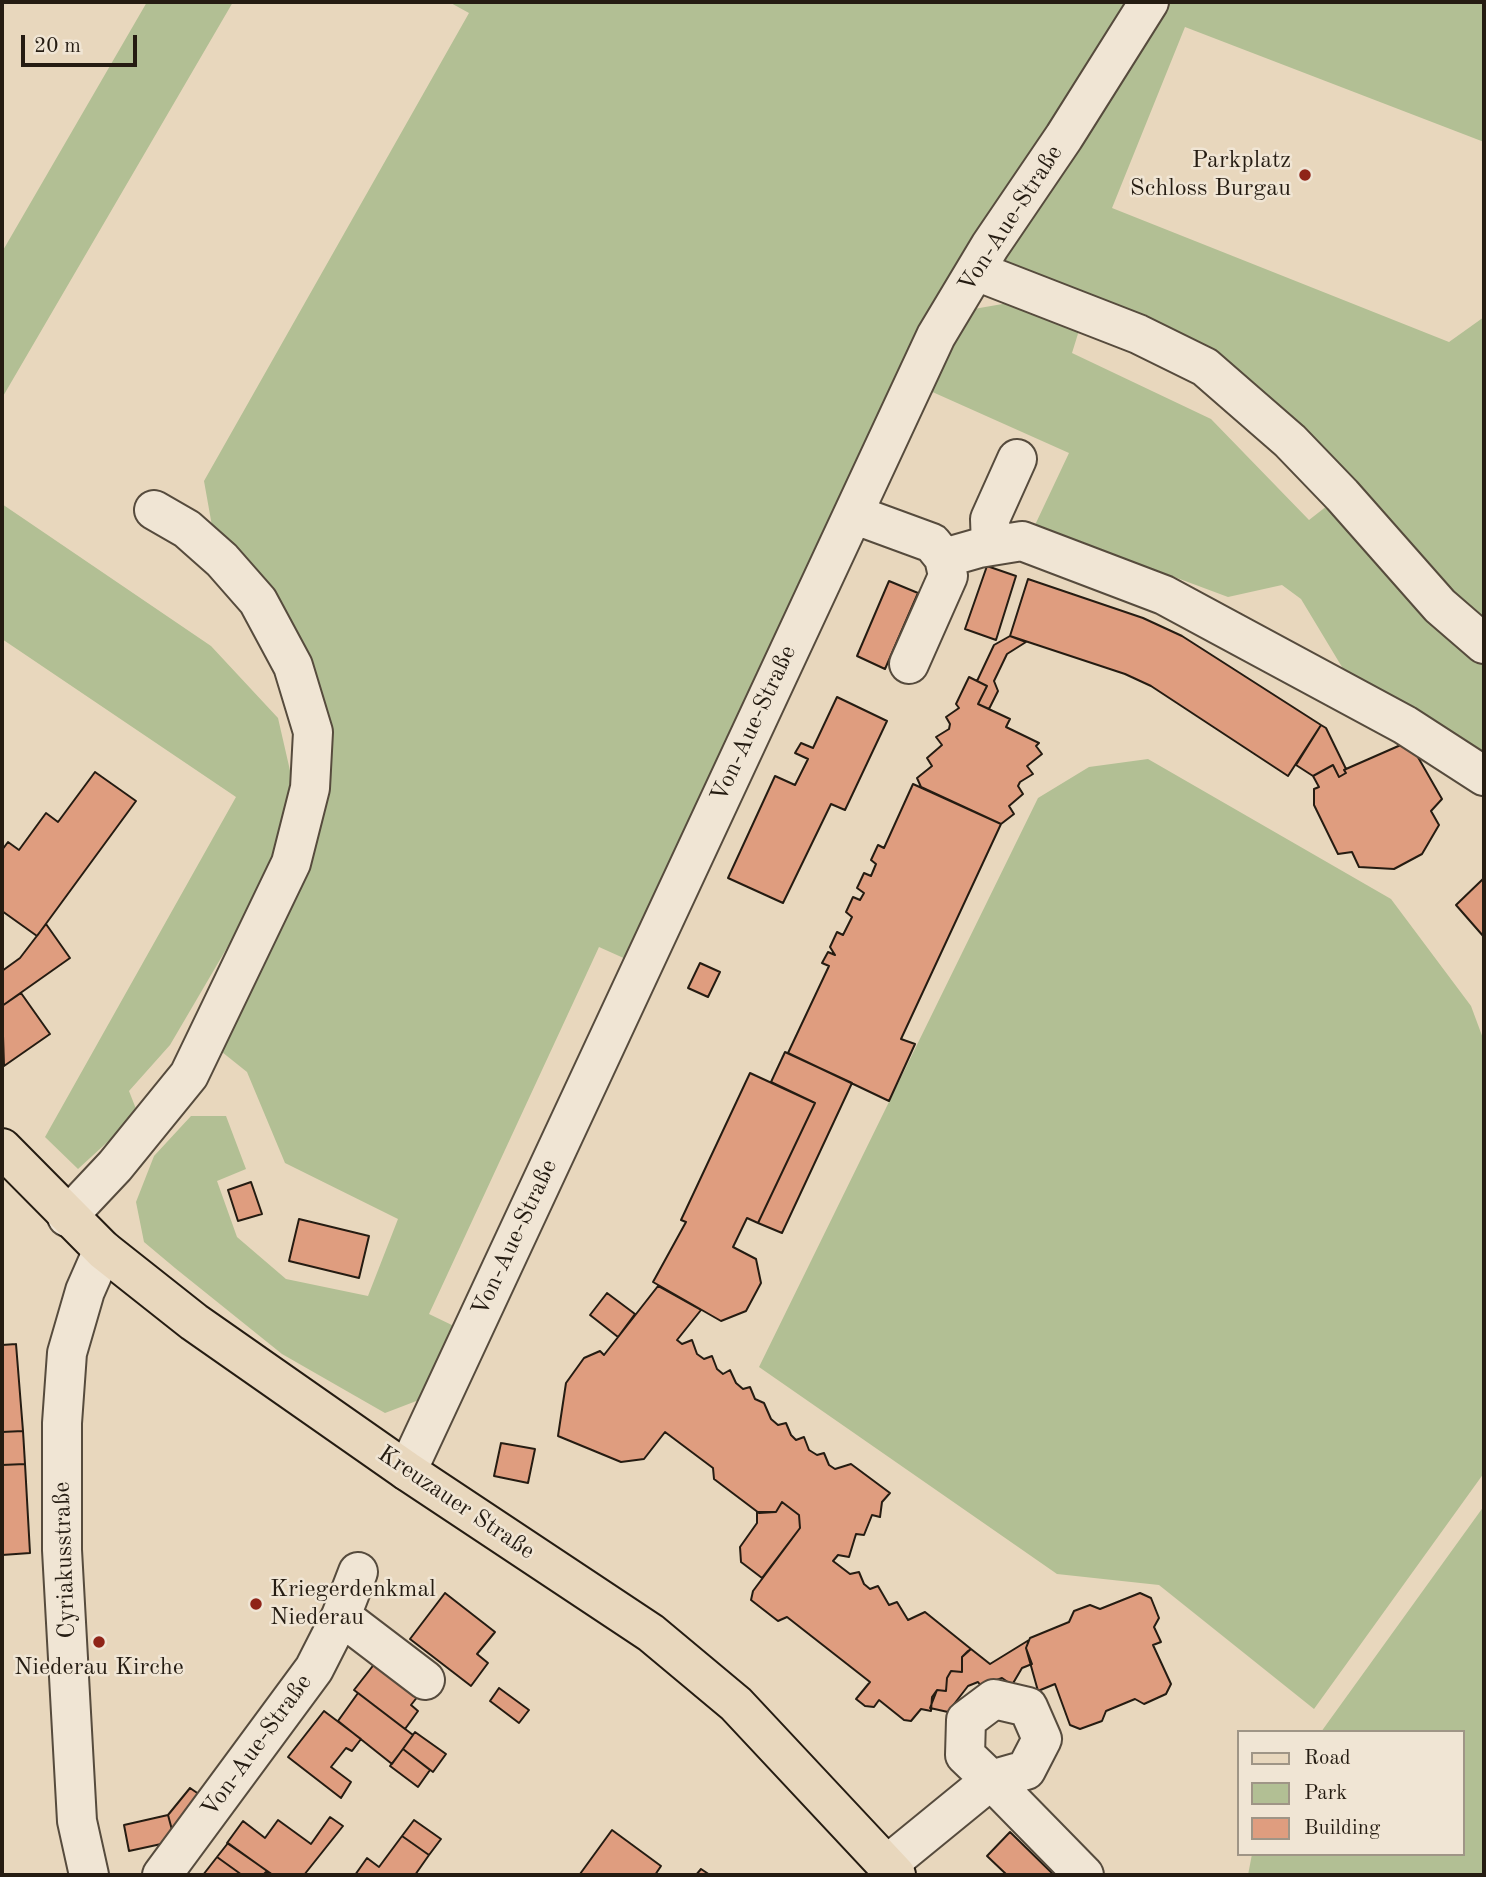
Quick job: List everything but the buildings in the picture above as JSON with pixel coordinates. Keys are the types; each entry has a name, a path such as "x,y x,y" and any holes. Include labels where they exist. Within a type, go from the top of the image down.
{"main road":[{"name":"Kreuzauer Straße","path":"2,1148 67,1217 103,1250 194,1322 407,1471 651,1633 736,1704 891,1870"}],"street":[{"name":"Von-Aue-Straße","path":"407,1471 936,336 1149,2"},
{"path":"976,271 1138,334 1205,367 1290,441 1342,495 1440,606 1484,644"},
{"path":"991,546 990,519 1017,459"},
{"path":"67,1217 115,1166 189,1075 291,863 310,788 313,732 293,666 258,601 222,560 196,537 154,510"},
{"path":"853,514 932,543 944,558 948,576 909,664"},
{"path":"944,558 1022,541 1164,595 1405,725 1484,776"},
{"name":"Cyriakusstraße","path":"89,1875 76,1821 62,1550 62,1423 67,1353 85,1291 103,1250"},
{"name":"Von-Aue-Straße","path":"162,1875 314,1669 341,1616 358,1572"},
{"path":"341,1616 425,1680"},
{"path":"891,1870 990,1780 1084,1875"}],"green space":[{"path":"147,2 233,2 2,398 2,252"},
{"path":"449,2 1484,2 1484,142 1185,27 1112,208 1449,342 1484,317 1484,622 1452,591 1354,482 1049,280 974,248 628,960 599,947 429,1314 458,1328 419,1400 385,1413 282,1354 144,1242 136,1202 154,1156 191,1116 226,1116 246,1169 217,1181 237,1237 286,1279 368,1296 398,1219 285,1163 247,1072 217,1048 293,897 322,819 327,735 302,642 272,596 212,526 204,481 469,13"},
{"path":"1014,302 1081,324 1072,353 1211,419 1309,520 1332,502 1484,662 1484,765 1345,672 1301,599 1282,585 1228,597 1035,525 1069,453 928,390 968,310"},
{"path":"2,504 211,646 278,718 294,788 279,859 170,1045 129,1091 138,1114 78,1169 45,1137 236,797 2,639"},
{"path":"1148,759 1391,899 1471,1006 1484,1041 1484,1473 1314,1709 1159,1585 1057,1574 759,1367 1038,798 1089,767"},
{"path":"1484,1506 1484,1875 1248,1875 1252,1856 1465,1856 1465,1730 1322,1730"}],"place":[{"name":"Parkplatz Schloss Burgau","path":"1305,175"},
{"name":"Kriegerdenkmal Niederau","path":"256,1604"},
{"name":"Niederau Kirche","path":"99,1642"}]}
